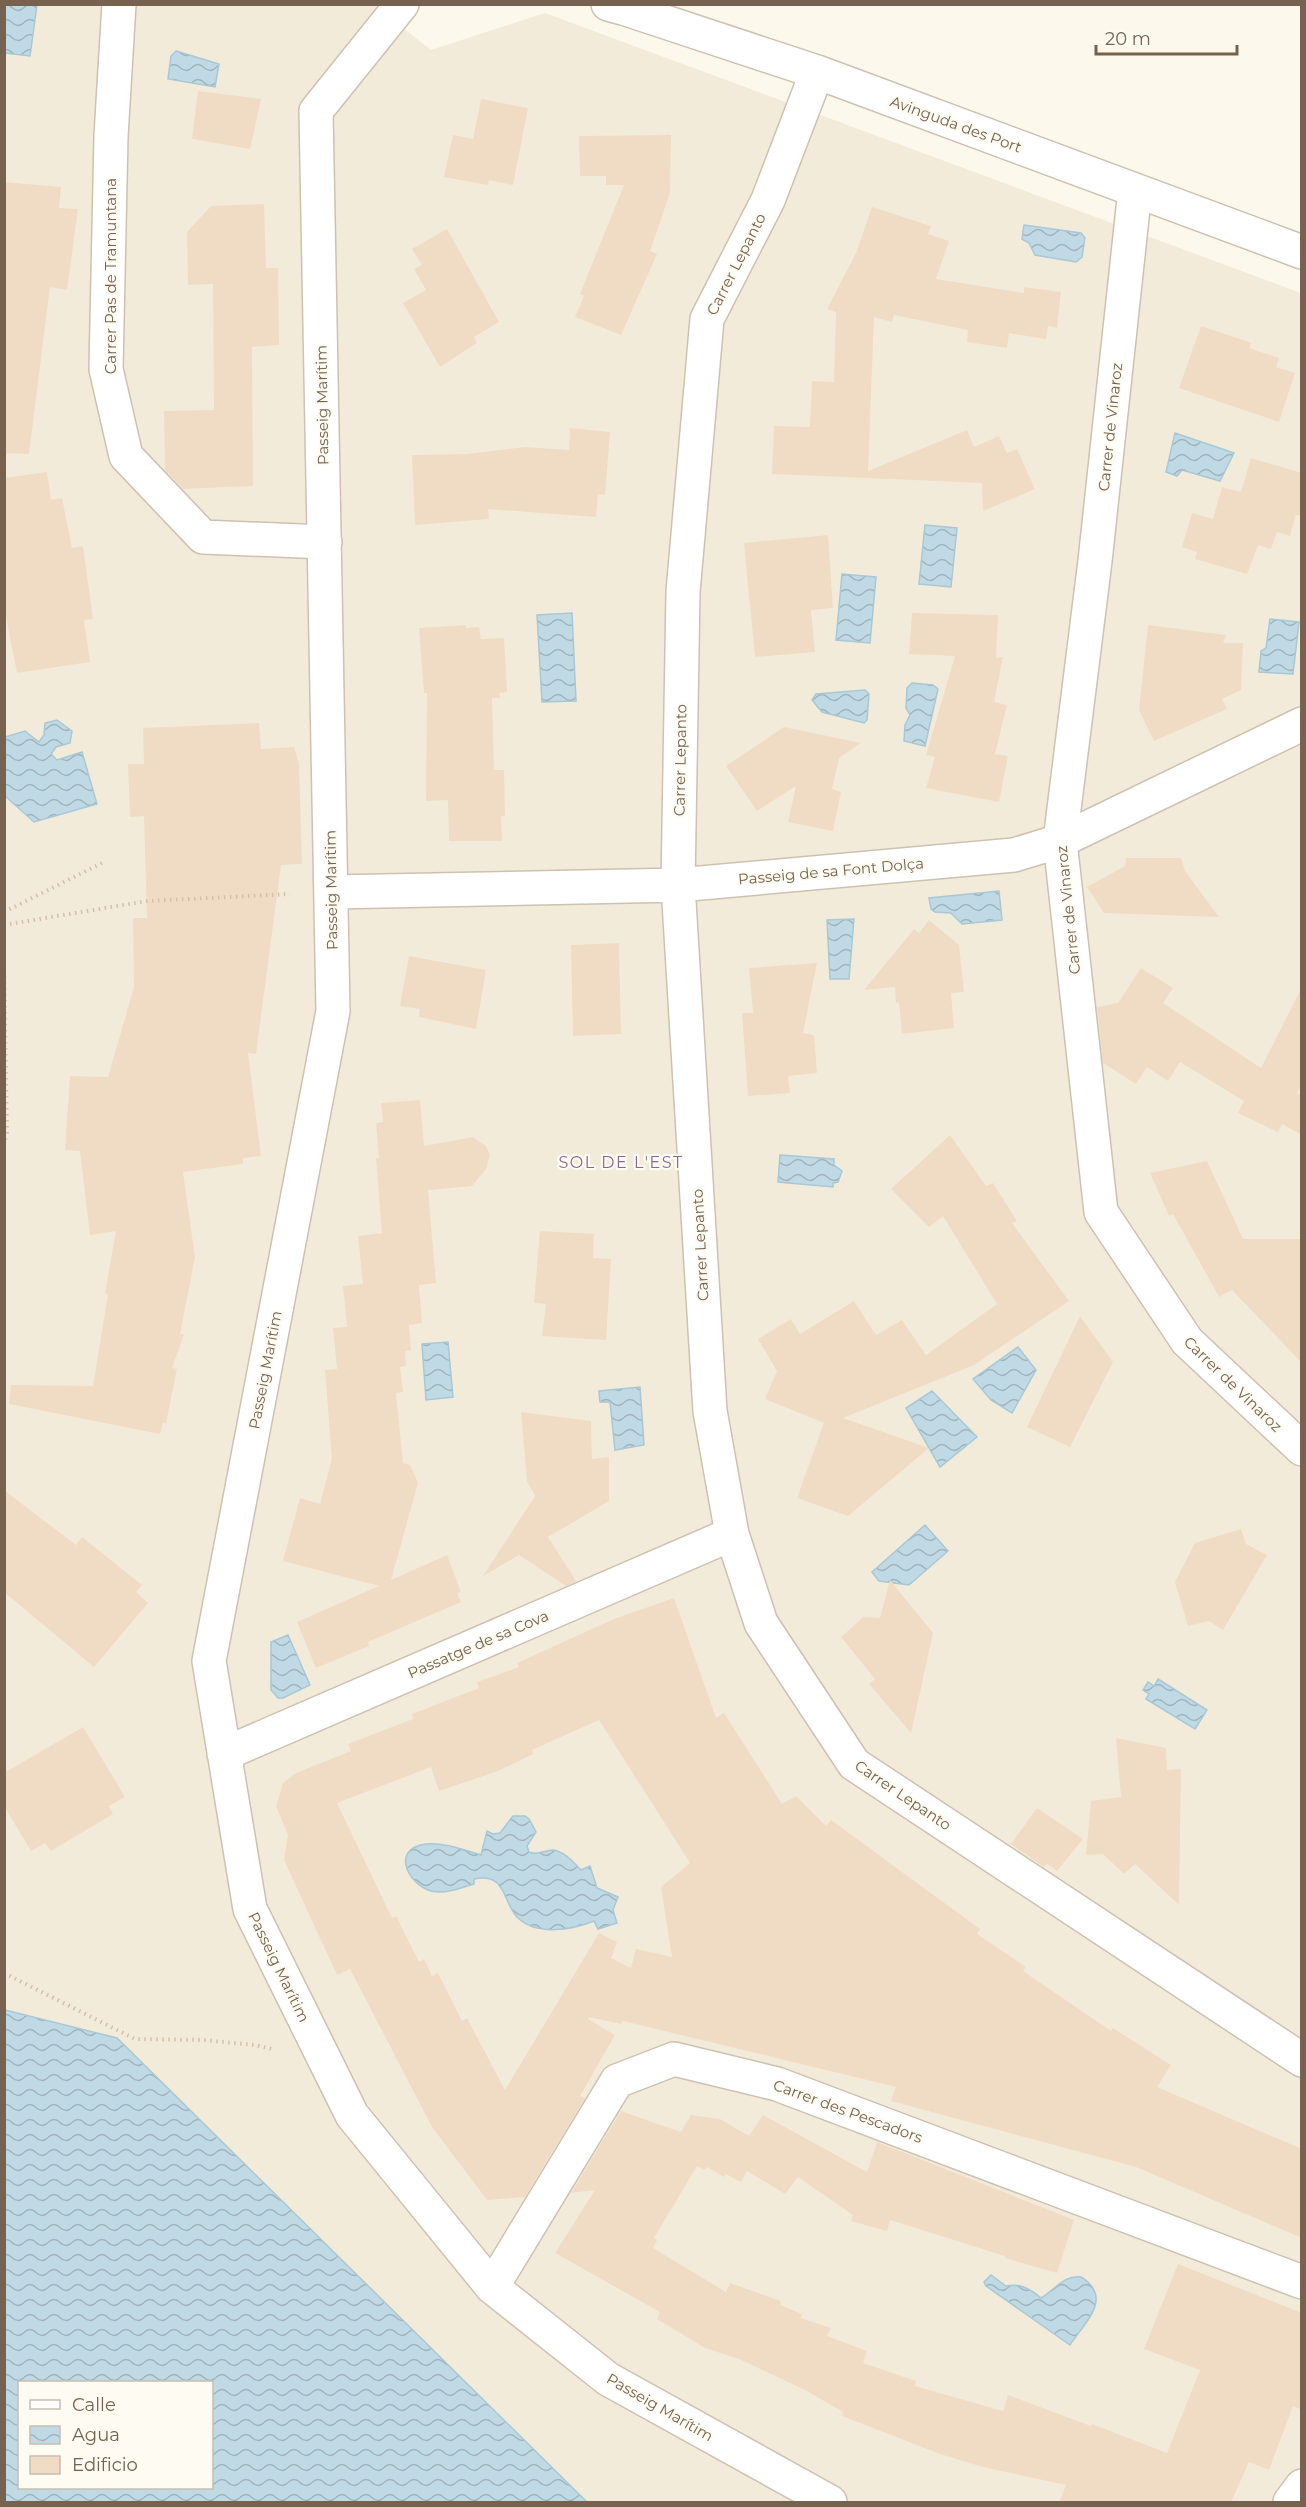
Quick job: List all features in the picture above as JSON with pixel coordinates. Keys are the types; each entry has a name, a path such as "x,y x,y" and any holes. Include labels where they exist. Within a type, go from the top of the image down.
{"street":[{"name":"Carrer Pas de Tramuntana","path":"119,4 111,136 106,369 126,456 203,537 324,542"},
{"name":"Passeig Marítim","path":"402,4 316,111 333,1011 209,1660 250,1909 352,2115 492,2288 608,2379 830,2502"},
{"name":"Avinguda des Port","path":"608,4 817,72 1302,252"},
{"name":"Carrer Lepanto","path":"817,72 768,200 707,319 683,591 678,885 710,1411 732,1534 761,1623 854,1764 1302,2060"},
{"name":"Carrer de Vinaroz","path":"1135,190 1095,561 1060,842 1101,1212 1187,1341 1302,1449"},
{"name":"Passeig de sa Font Dolça","path":"331,892 678,885 1014,855 1060,842 1302,723"},
{"name":"Passatge de sa Cova","path":"224,1754 732,1534"},
{"name":"Carrer des Pescadors","path":"492,2288 616,2081 674,2059 777,2084 1302,2282"},
{"path":"1290,2502 1302,2486"}],"path":[{"path":"4,912 106,861"},
{"path":"4,925 147,901 331,892"},
{"path":"4,958 6,1136 4,1142"},
{"path":"4,1973 135,2039 203,2040 255,2044 327,2064"}],"shaded area":[{"path":"5,5 374,5 431,50 545,13 1301,293 1301,2502 587,2502 117,2038 5,2010"}],"water":[{"path":"5,4 37,5 30,56 5,53"},
{"path":"176,51 219,64 215,87 168,79 171,56"},
{"path":"1024,225 1081,233 1085,238 1082,257 1076,262 1035,255 1029,243 1022,239"},
{"path":"1175,433 1234,453 1220,481 1182,470 1177,476 1166,472"},
{"path":"925,525 957,528 951,587 919,584"},
{"path":"842,574 876,577 870,643 836,640"},
{"path":"572,613 576,701 542,702 537,615"},
{"path":"1270,619 1299,622 1293,674 1259,672 1261,651 1266,648"},
{"path":"912,683 933,685 938,689 925,746 904,741 905,725 910,715 906,708 907,688"},
{"path":"865,690 869,694 867,720 864,723 822,712 812,700 816,694"},
{"path":"57,720 72,731 70,743 56,747 51,754 57,760 82,752 97,804 34,822 5,796 5,737 25,731 39,742 44,735 45,723"},
{"path":"999,891 1002,920 962,924 951,913 935,912 931,909 929,898"},
{"path":"854,919 849,979 830,979 827,920"},
{"path":"780,1155 834,1159 834,1165 842,1171 838,1182 833,1183 833,1187 778,1182"},
{"path":"448,1342 453,1397 426,1400 422,1344"},
{"path":"1018,1347 1036,1370 1012,1413 991,1400 973,1379"},
{"path":"640,1387 644,1445 615,1450 610,1402 600,1402 599,1391"},
{"path":"932,1391 977,1437 940,1467 906,1408"},
{"path":"925,1525 948,1551 909,1585 879,1581 872,1572"},
{"path":"288,1635 310,1685 283,1698 278,1698 271,1690 271,1642"},
{"path":"1158,1679 1207,1710 1195,1729 1146,1699 1149,1694 1143,1690 1148,1682 1154,1686"},
{"path":"513,1816 525,1816 536,1832 527,1846 529,1852 553,1850 569,1858 581,1870 590,1866 597,1888 618,1897 613,1910 617,1923 598,1929 594,1921 565,1929 535,1927 518,1918 502,1890 493,1880 474,1879 474,1884 451,1891 438,1892 419,1885 407,1870 408,1853 414,1847 426,1844 446,1845 481,1855 487,1831 493,1834 500,1833"},
{"path":"5,2010 117,2038 587,2502 5,2502"},
{"path":"991,2275 1006,2286 1016,2285 1025,2288 1041,2298 1069,2278 1081,2277 1091,2285 1096,2302 1089,2319 1070,2345 986,2286 984,2282"}],"building":[{"path":"198,91 261,99 250,149 192,139"},
{"path":"481,99 528,108 513,185 489,180 488,185 444,177 453,135 473,139"},
{"path":"671,135 670,193 650,251 657,254 621,335 575,317 584,296 580,294 624,185 606,185 606,176 580,176 579,136"},
{"path":"4,182 61,187 59,208 78,209 67,290 50,287 29,454 4,453"},
{"path":"264,204 266,268 278,268 279,345 252,347 253,486 183,489 165,470 164,411 214,410 213,284 188,285 187,232 211,206"},
{"path":"872,207 931,226 928,234 949,241 936,279 1024,293 1024,287 1061,292 1057,328 1048,326 1046,339 1009,333 1007,348 967,342 968,330 894,315 892,322 874,317 868,471 967,430 974,447 999,436 1007,453 1017,449 1035,489 983,511 982,483 772,474 774,426 810,427 812,381 834,382 836,312 827,309 856,253"},
{"path":"447,229 499,322 474,337 477,343 440,367 403,303 426,290 414,269 422,265 412,249"},
{"path":"1201,326 1252,343 1249,348 1279,358 1276,367 1295,373 1279,422 1179,388"},
{"path":"570,428 610,432 605,495 598,494 596,517 488,509 489,519 415,525 412,455 467,454 525,447 569,450"},
{"path":"1251,458 1302,473 1302,516 1296,515 1290,536 1277,532 1271,549 1258,545 1247,574 1195,559 1197,552 1182,547 1192,513 1213,519 1222,487 1241,492"},
{"path":"47,472 51,500 62,498 72,548 83,546 93,619 84,620 90,662 17,673 4,607 4,478"},
{"path":"828,535 833,608 811,610 815,652 755,657 744,543"},
{"path":"912,613 998,615 996,658 1003,657 994,702 1007,705 995,754 1008,756 999,802 926,788 935,757 926,755 955,656 909,654"},
{"path":"466,625 466,628 479,627 481,639 504,638 507,692 499,693 500,698 492,698 494,770 504,770 505,816 501,816 502,841 449,841 448,800 426,801 427,693 424,693 419,628"},
{"path":"1148,625 1226,635 1223,643 1243,643 1241,690 1222,699 1227,709 1154,741 1139,710"},
{"path":"259,723 261,749 294,747 299,764 302,864 281,865 256,1054 248,1053 261,1156 243,1158 243,1164 183,1172 195,1257 180,1334 184,1334 172,1368 177,1369 166,1423 163,1423 160,1434 9,1404 11,1385 93,1386 116,1231 90,1235 80,1151 65,1150 70,1076 108,1077 134,987 133,918 147,918 144,816 130,817 128,764 144,764 143,728"},
{"path":"784,727 861,743 839,758 832,789 841,792 833,831 788,822 796,786 757,811 726,766"},
{"path":"1126,858 1181,858 1185,871 1219,917 1104,913 1087,887 1125,866"},
{"path":"929,920 959,945 964,992 951,993 954,1028 902,1034 895,987 864,990 914,929 919,933"},
{"path":"619,943 621,1034 573,1036 571,945"},
{"path":"409,956 486,970 476,1029 419,1017 420,1009 400,1006"},
{"path":"817,963 803,1033 814,1035 817,1073 788,1076 790,1093 748,1096 742,1013 753,1013 749,968"},
{"path":"1141,968 1173,988 1163,1003 1261,1068 1302,987 1302,1084 1297,1093 1302,1096 1302,1135 1282,1124 1278,1132 1238,1113 1244,1101 1180,1062 1168,1081 1147,1067 1136,1084 1103,1063 1097,1007 1118,1003"},
{"path":"420,1100 424,1146 473,1137 486,1146 490,1155 486,1169 472,1186 428,1190 436,1283 419,1285 422,1323 409,1325 411,1350 405,1351 406,1366 400,1367 403,1392 396,1393 403,1463 410,1465 418,1483 391,1580 447,1555 461,1592 457,1593 461,1602 368,1642 369,1646 316,1668 297,1622 379,1586 283,1561 300,1498 320,1504 332,1459 325,1370 337,1369 333,1328 347,1327 343,1286 363,1284 358,1236 382,1233 376,1158 379,1158 376,1123 383,1122 381,1103"},
{"path":"950,1135 986,1186 993,1183 1017,1221 1012,1223 1069,1301 974,1365 843,1418 929,1448 848,1516 797,1498 824,1423 765,1399 777,1371 758,1339 791,1319 800,1334 854,1301 876,1335 902,1320 926,1355 997,1304 943,1216 929,1227 891,1189"},
{"path":"1207,1161 1243,1239 1302,1239 1302,1363 1232,1290 1219,1297 1173,1214 1169,1216 1150,1173"},
{"path":"540,1231 594,1234 593,1258 611,1259 606,1340 542,1336 546,1304 534,1303"},
{"path":"1080,1316 1113,1362 1070,1447 1027,1427"},
{"path":"521,1412 591,1421 592,1459 609,1457 609,1501 548,1537 576,1581 566,1586 519,1555 483,1576 535,1496 527,1481"},
{"path":"4,1490 76,1545 82,1537 142,1585 136,1592 148,1603 94,1667 4,1592"},
{"path":"1241,1529 1246,1544 1267,1555 1223,1630 1209,1621 1188,1626 1175,1582 1195,1543"},
{"path":"890,1580 933,1633 911,1733 869,1684 875,1679 841,1637 863,1617 880,1618"},
{"path":"674,1598 716,1718 724,1713 782,1804 796,1796 826,1826 831,1820 980,1929 977,1934 1026,1967 1023,1971 1111,2031 1113,2028 1171,2065 1157,2087 1302,2149 1302,2238 1136,2167 891,2101 896,2087 623,2021 621,2024 589,2017 588,2019 615,2035 580,2096 585,2098 525,2197 487,2200 432,2127 350,1969 337,1975 284,1860 288,1835 276,1806 283,1783 296,1773 351,1751 348,1744 413,1719 412,1714 479,1688 477,1682 519,1667 517,1663 614,1619","holes":["599,1720 690,1863 661,1887 672,1957 636,1949 631,1968 611,1958 617,1942 599,1933 505,2090 467,2018 462,2021 438,1973 432,1976 424,1959 419,1962 396,1916 392,1918 337,1803 431,1767 439,1791 498,1771 533,1754 532,1750"]},
{"path":"83,1727 125,1797 109,1806 113,1814 51,1851 45,1843 31,1851 4,1806 4,1773"},
{"path":"1116,1738 1166,1748 1167,1770 1181,1769 1179,1905 1135,1864 1124,1874 1103,1854 1086,1855 1091,1801 1121,1797"},
{"path":"1037,1808 1083,1839 1057,1871 1047,1864 1044,1867 1011,1844"},
{"path":"621,2111 681,2132 691,2115 720,2119 749,2136 763,2115 867,2172 877,2142 1074,2220 1057,2273 890,2220 887,2231 851,2221 853,2215 798,2177 785,2194 747,2171 741,2182 726,2174 724,2177 707,2167 704,2170 697,2166 654,2238 657,2240 653,2248 726,2292 730,2283 781,2301 780,2305 802,2314 801,2318 831,2328 827,2336 867,2351 863,2363 916,2381 915,2386 1003,2411 1008,2395 1167,2453 1200,2370 1144,2349 1178,2264 1302,2313 1302,2410 1293,2406 1269,2470 1249,2462 1231,2502 1059,2502 1066,2485 983,2467 940,2454 842,2416 843,2412 805,2390 739,2359 705,2348 657,2319 660,2312 555,2253 595,2190 571,2193"}],"district":[{"name":"SOL DE L'EST","path":"621,1162"}]}
